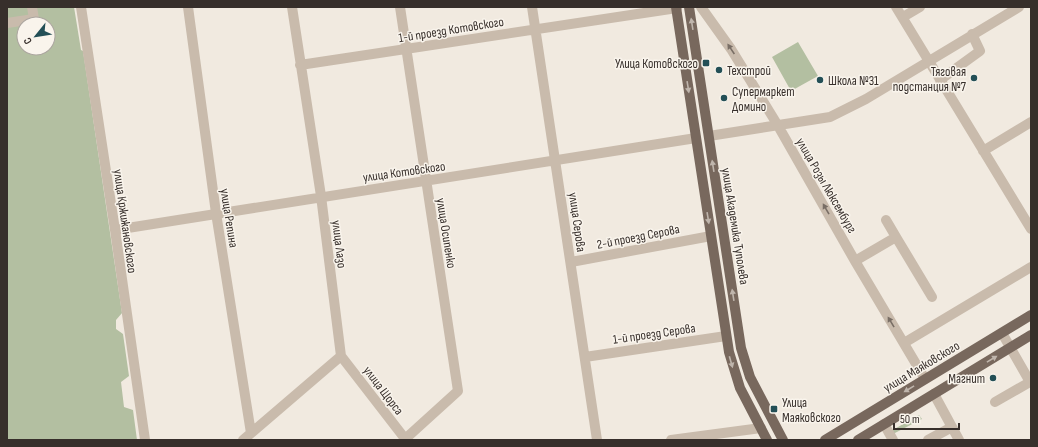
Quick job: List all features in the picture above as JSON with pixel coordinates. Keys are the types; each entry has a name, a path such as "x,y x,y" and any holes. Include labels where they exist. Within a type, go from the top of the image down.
{"main road":[{"name":"улица Академика Туполева","path":"676,7 730,359 737,380 767,440"},
{"name":"улица Академика Туполева","path":"689,7 743,356 750,377 783,440"},
{"name":"улица Маяковского","path":"825,440 1031,315"},
{"path":"858,440 1031,335"}],"street":[{"path":"7,24 34,19 32,7"},
{"name":"улица Кржижановского","path":"80,7 115,230 145,440"},
{"name":"улица Репина","path":"188,7 216,213 251,433"},
{"name":"улица Лазо","path":"292,7 321,196 341,356"},
{"name":"улица Осипенко","path":"400,7 458,391 405,440"},
{"name":"улица Серова","path":"532,7 597,440"},
{"name":"1-й проезд Котовского","path":"300,65 406,50 676,7"},
{"name":"улица Розы Люксембург","path":"701,7 731,49 777,124 855,261 925,379"},
{"path":"896,7 1031,229"},
{"path":"903,18 920,7"},
{"path":"709,136 777,124 830,117 866,99 928,60 1019,7"},
{"path":"940,80 980,51 972,34"},
{"path":"983,151 1031,122"},
{"name":"улица Котовского","path":"115,230 321,196 426,181 696,138"},
{"path":"886,220 932,297"},
{"name":"2-й проезд Серова","path":"570,262 711,236"},
{"path":"855,261 896,237"},
{"path":"904,343 1031,267"},
{"path":"995,402 1031,382 1002,333"},
{"name":"1-й проезд Серова","path":"585,357 726,336"},
{"path":"243,440 341,356"},
{"name":"улица Щорса","path":"341,356 405,440"},
{"path":"934,394 959,440"},
{"path":"884,424 893,440"},
{"path":"928,440 952,427"},
{"path":"671,440 761,428"}],"green space":[{"path":"7,7 74,7 81,50 83,51 122,313 116,320 116,329 123,334 129,376 121,382 124,407 133,410 137,440 7,440"},
{"path":"798,42 818,76 791,91 772,57"},
{"path":"919,415 922,419 893,434 891,431"}],"place":[{"name":"Улица Котовского","path":"706,63"},
{"name":"Техстрой","path":"719,70"},
{"name":"Тяговая подстанция №7","path":"974,78"},
{"name":"Школа №31","path":"820,80"},
{"name":"Супермаркет Домино","path":"724,98"},
{"name":"Магнит","path":"993,378"},
{"name":"Улица Маяковского","path":"774,409"}]}
